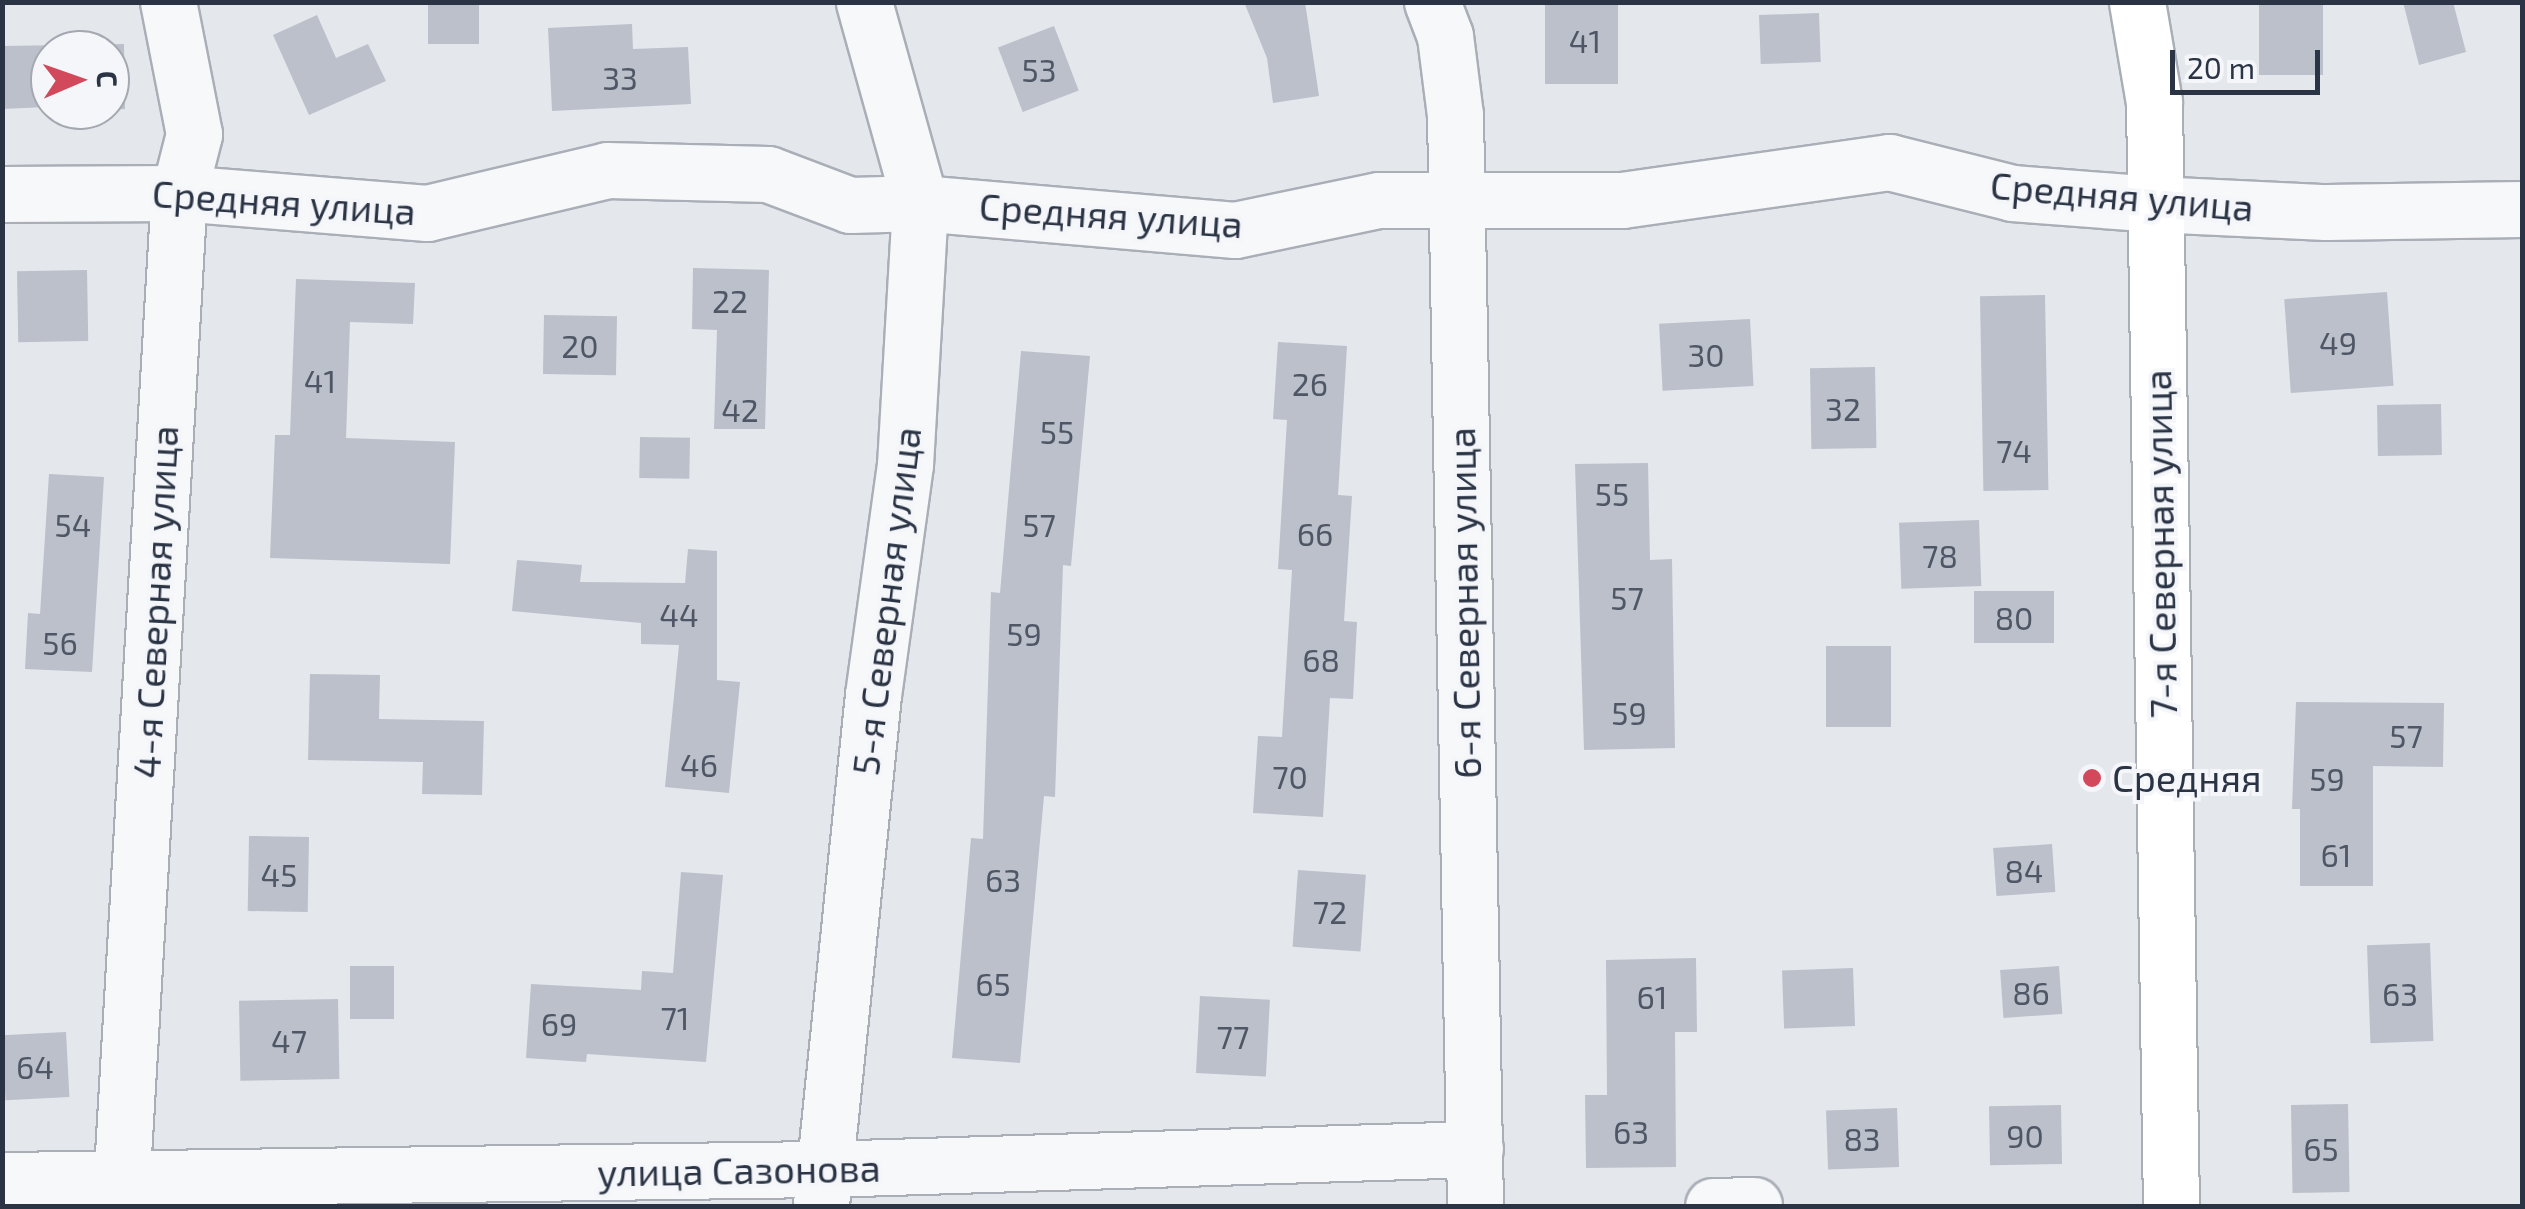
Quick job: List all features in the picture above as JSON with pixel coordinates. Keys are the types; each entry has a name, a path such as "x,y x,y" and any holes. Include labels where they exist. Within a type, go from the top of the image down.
{"main road":[{"name":"7-я Северная улица","path":"2137,2 2154,102 2171,1206"}],"street":[{"name":"4-я Северная улица","path":"120,1195 179,192 194,134 168,2"},
{"name":"5-я Северная улица","path":"823,1188 904,465 920,203 864,2"},
{"name":"6-я Северная улица","path":"1432,2 1445,36 1454,100 1475,1206"},
{"name":"Средняя улица","path":"2,194 179,192 427,213 607,170 768,174 850,205 920,203 1234,230 1379,200 1622,200 1890,162 2012,193 2154,204 2326,212 2522,208"},
{"name":"улица Сазонова","path":"2,1180 120,1195 823,1188 1475,1149"},
{"path":"1713,1206 1754,1205"}],"building":[{"path":"428,2 479,2 479,44 428,44"},
{"path":"1244,2 1305,2 1319,96 1273,103 1267,58"},
{"path":"1545,2 1618,2 1618,84 1545,84"},
{"path":"2259,2 2323,2 2323,75 2259,75"},
{"path":"2403,2 2453,2 2466,52 2419,65"},
{"path":"1819,13 1821,62 1761,64 1759,15"},
{"path":"317,15 336,58 368,44 386,81 309,115 273,35"},
{"path":"632,24 633,49 688,47 691,104 552,111 548,28"},
{"path":"1054,26 1079,90 1023,112 998,48"},
{"path":"2,46 30,46 30,108 2,109"},
{"path":"693,268 769,270 765,429 714,429 717,330 692,329"},
{"path":"87,270 88,341 18,342 17,271"},
{"path":"296,279 415,283 413,324 350,322 346,438 455,442 450,564 270,558 275,435 290,435"},
{"path":"2387,292 2394,386 2291,393 2284,299"},
{"path":"2045,295 2048,490 1983,491 1980,296"},
{"path":"544,315 617,316 616,375 543,374"},
{"path":"1750,319 1754,386 1663,391 1659,324"},
{"path":"1278,342 1347,346 1338,495 1352,496 1344,621 1357,622 1353,699 1330,698 1323,817 1253,813 1258,736 1282,737 1292,570 1278,569 1287,420 1273,419"},
{"path":"1021,351 1090,356 1071,566 1063,565 1055,797 1044,796 1020,1063 952,1058 971,838 983,839 991,592 1000,593"},
{"path":"1875,367 1876,448 1811,449 1810,368"},
{"path":"2441,404 2442,455 2378,456 2377,405"},
{"path":"640,437 690,438 689,479 639,478"},
{"path":"1648,463 1650,560 1672,559 1675,748 1584,750 1575,464"},
{"path":"49,474 104,477 92,672 25,669 28,613 40,614"},
{"path":"1979,520 1981,586 1901,589 1899,523"},
{"path":"688,549 717,551 717,680 740,682 729,793 665,787 679,645 641,644 641,623 512,611 517,560 582,565 580,582 685,583"},
{"path":"1974,591 2054,591 2054,643 1974,643"},
{"path":"1826,646 1891,646 1891,727 1826,727"},
{"path":"310,674 380,675 379,719 484,721 482,795 422,794 423,762 308,760"},
{"path":"2296,702 2444,703 2443,767 2373,766 2373,886 2300,886 2300,809 2292,809"},
{"path":"249,836 309,837 308,912 248,911"},
{"path":"2052,844 2055,892 1996,896 1993,848"},
{"path":"1298,870 1366,875 1360,952 1293,947"},
{"path":"681,872 723,875 706,1062 587,1054 586,1062 526,1058 531,984 641,990 642,971 673,973"},
{"path":"2430,943 2433,1041 2370,1043 2367,945"},
{"path":"1696,958 1697,1032 1675,1032 1676,1167 1586,1168 1585,1095 1607,1095 1606,960"},
{"path":"350,966 394,966 394,1019 350,1019"},
{"path":"2059,966 2062,1014 2003,1018 2000,970"},
{"path":"1853,968 1855,1026 1784,1028 1782,970"},
{"path":"1200,996 1270,1000 1266,1077 1196,1073"},
{"path":"338,999 339,1079 240,1081 239,1001"},
{"path":"66,1032 69,1097 5,1100 2,1035"},
{"path":"2348,1104 2350,1192 2293,1193 2291,1105"},
{"path":"2061,1105 2062,1164 1990,1165 1989,1106"},
{"path":"1897,1108 1899,1167 1828,1169 1826,1110"}],"place":[{"name":"Средняя","path":"2092,778"}]}
